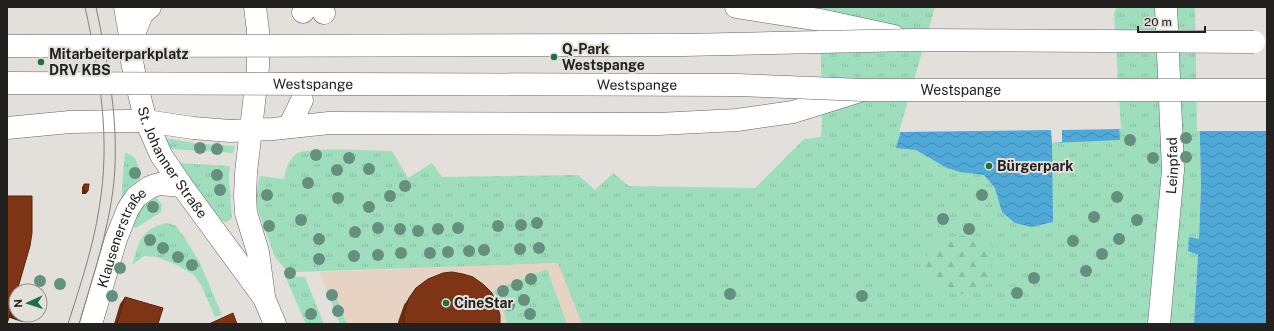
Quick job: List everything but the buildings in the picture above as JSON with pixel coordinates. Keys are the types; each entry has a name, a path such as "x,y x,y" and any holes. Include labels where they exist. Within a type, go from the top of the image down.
{"main road":[{"name":"St. Johanner Straße","path":"125,7 135,77 146,121 160,155 264,298 275,324"},
{"path":"131,42 142,14 150,7"},
{"name":"St. Johanner Straße","path":"255,7 258,31 258,67 245,196 246,213 258,252 264,298"},
{"path":"736,7 820,20 913,40"},
{"name":"Leinpfad","path":"1159,324 1172,170 1166,7"},
{"path":"7,46 684,45 913,40 1263,41"},
{"name":"Westspange","path":"7,83 737,85 863,90 1267,90"},
{"path":"7,128 70,122 146,121 211,130 251,130 329,122 658,124 737,120 793,112 863,90"},
{"path":"289,127 302,100"},
{"name":"Klausenerstraße","path":"91,324 116,238 128,209 141,192 152,186 159,184 182,186"}],"shaded area":[{"path":"559,263 582,324 340,324 319,272"}],"green space":[{"name":"Bürgerpark","path":"820,7 1197,7 1201,186 1199,240 1189,238 1198,254 1194,324 582,324 558,263 296,272 284,268 275,257 258,210 256,195 260,176 284,179 288,165 296,154 313,150 392,151 408,178 432,163 442,177 578,175 595,190 613,173 629,186 755,188 804,139 821,137"},
{"path":"164,138 201,144 235,146 233,153 170,149"},
{"path":"125,152 135,158 140,170 140,179 121,201"},
{"path":"177,163 230,166 229,179 232,218 227,222 222,221"},
{"path":"156,197 162,205 161,212 136,228 130,225 143,204"},
{"path":"168,223 176,226 200,263 222,315 215,317 201,285 194,275 177,265 157,257 144,256 132,265 142,237 152,228"},
{"path":"973,235 993,246 991,267 988,278 980,289 974,294 944,293 924,275 928,250 946,237"},
{"path":"547,269 567,324 507,324 502,304 493,291"},
{"path":"285,276 305,277 324,324 306,324"},
{"path":"333,289 347,324 340,324 327,291"}],"water":[{"path":"937,7 1112,13 1120,140 1052,143 1053,222 1031,227 1015,223 1002,212 995,188 984,175 960,172 947,168 916,150 896,148"},
{"path":"1197,7 1267,7 1267,324 1194,324 1198,255 1188,251 1189,237 1199,239 1201,186"}],"pier":[{"path":"935,7 1117,7 1114,14 1121,129 1062,130 1062,142 1052,143 1051,130 899,132"},
{"path":"1195,7 1267,7 1267,131 1197,131"}],"tram line":[{"path":"68,324 86,267 93,238 99,209 104,158 104,133 99,83 85,7"},
{"path":"79,324 104,238 114,184 115,133 113,108 106,57 96,7"}],"place":[{"name":"Q-Park Westspange","path":"554,57"},
{"name":"Mitarbeiterparkplatz DRV KBS","path":"41,62"},
{"name":"Bürgerpark","path":"989,166"},
{"name":"CineStar","path":"446,303"}]}
